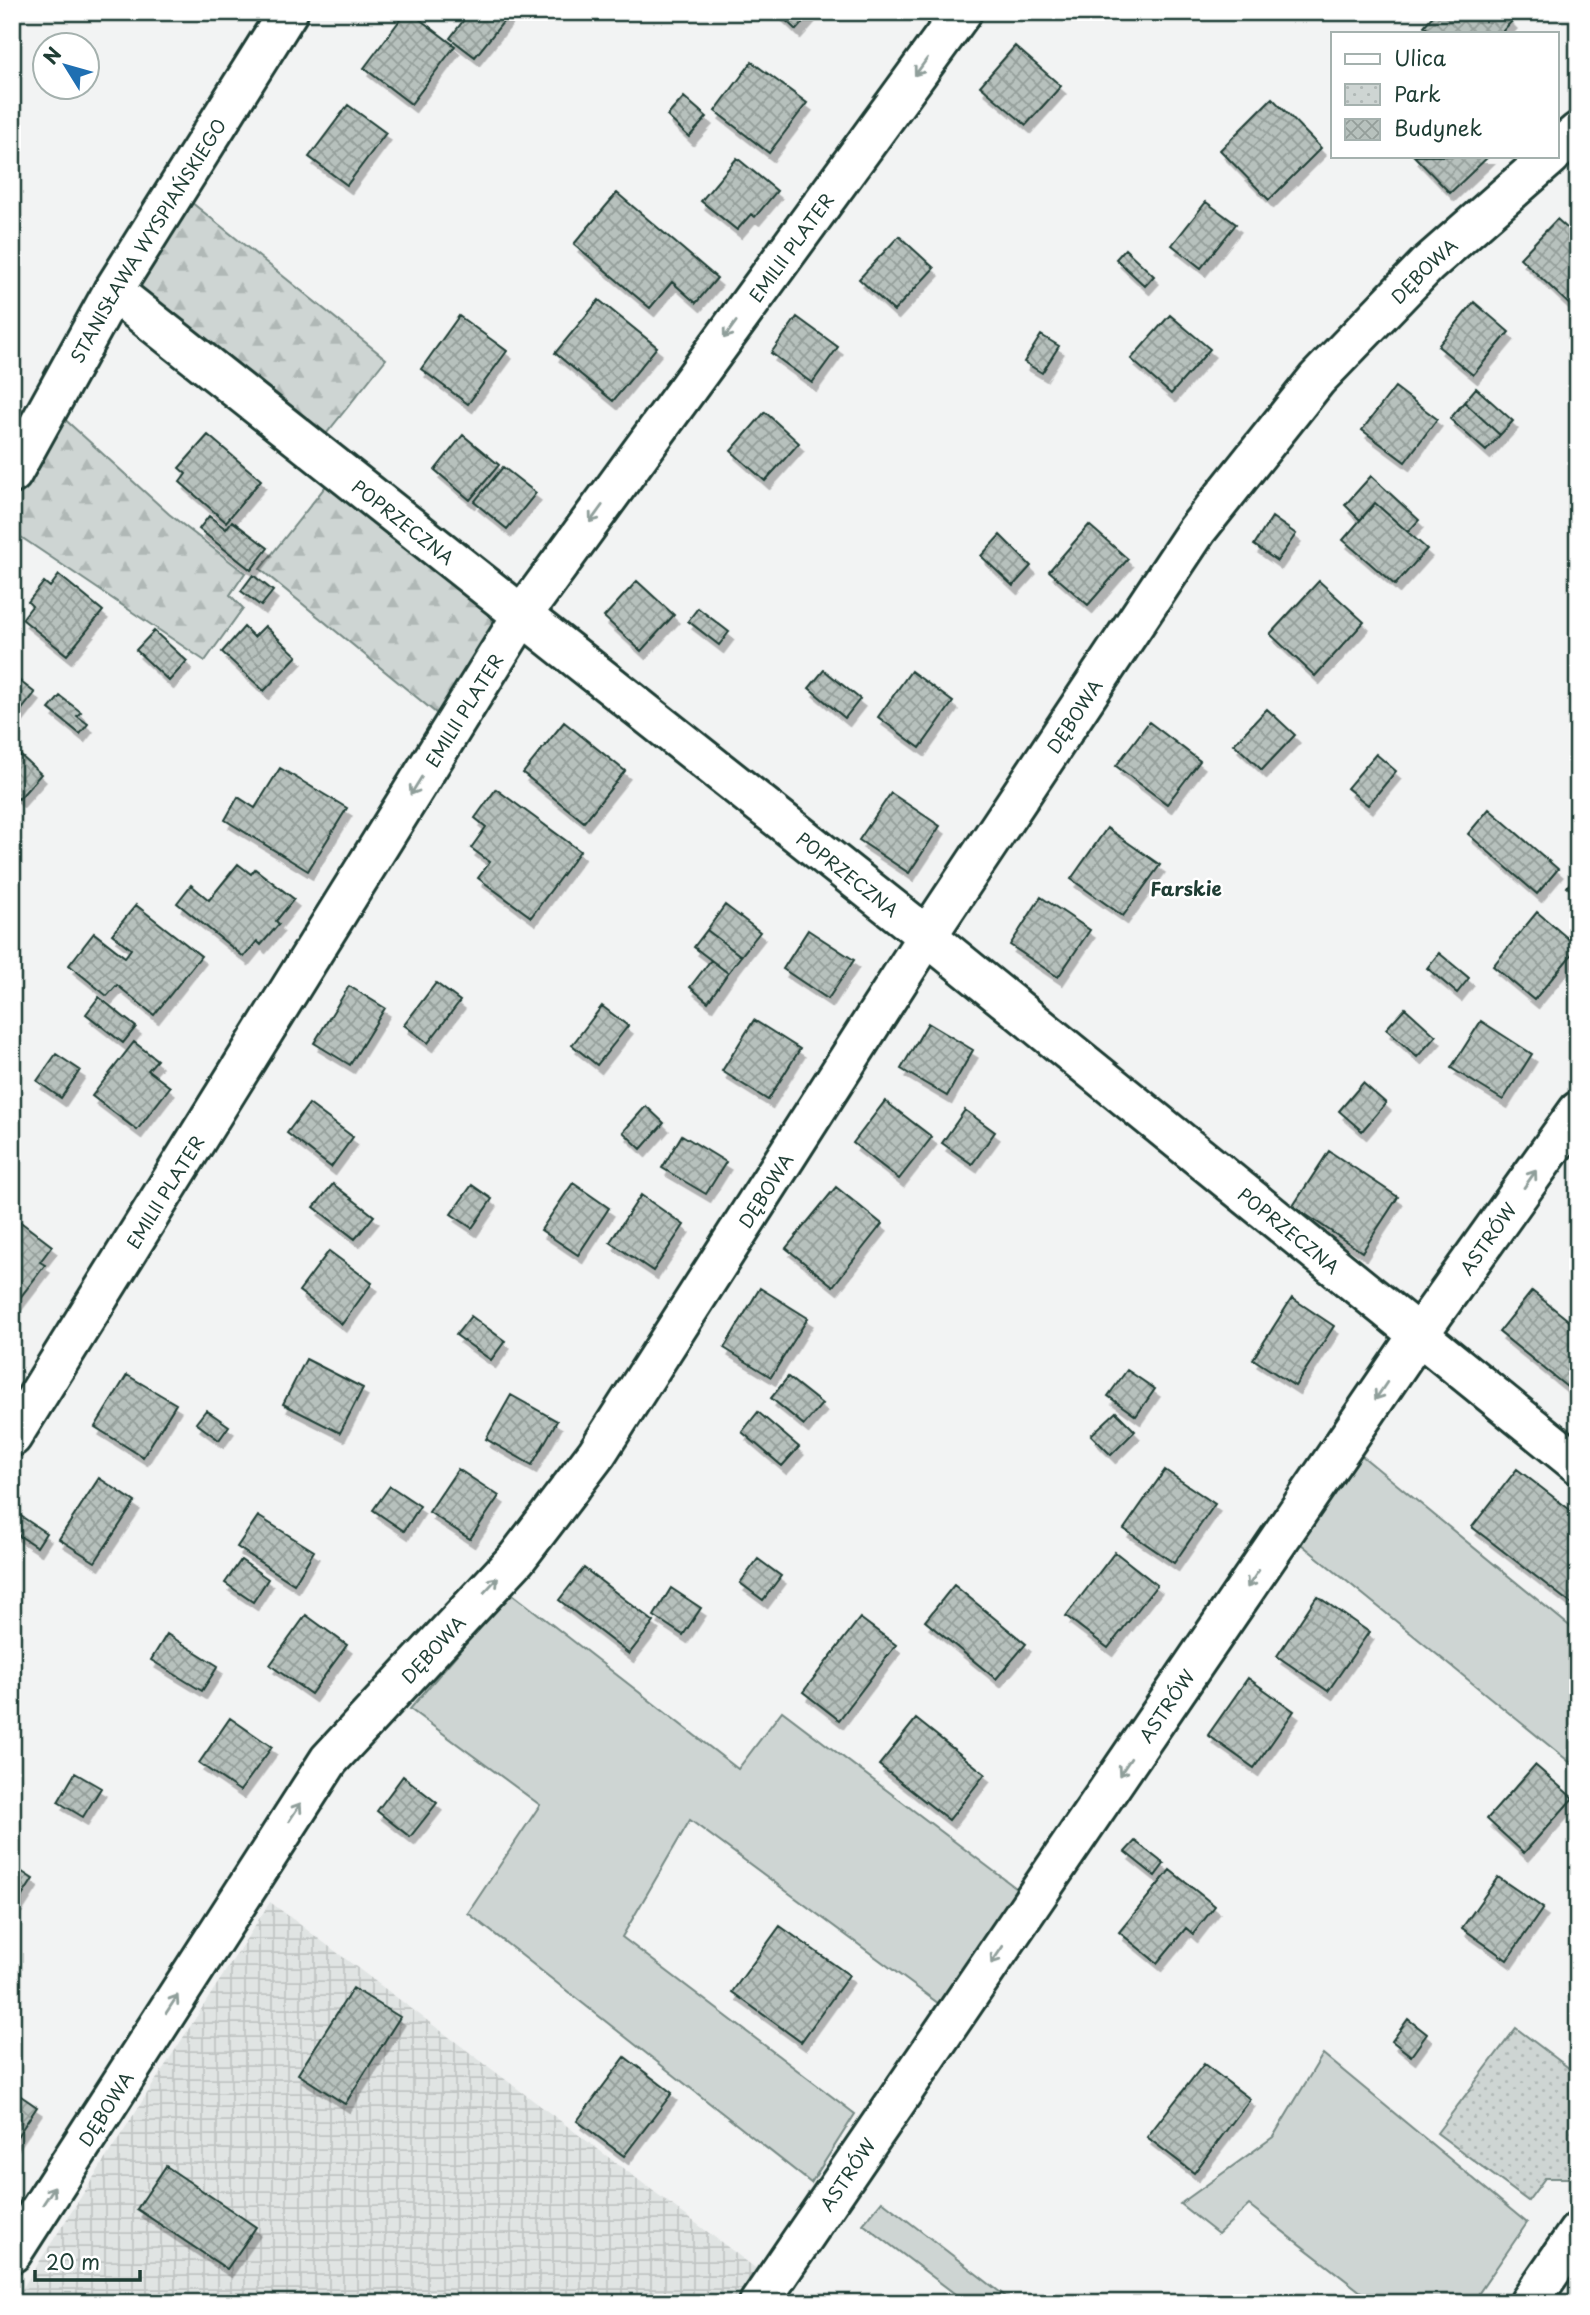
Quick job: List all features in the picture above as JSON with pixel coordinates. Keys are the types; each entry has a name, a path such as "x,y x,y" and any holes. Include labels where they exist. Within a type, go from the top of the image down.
{"street":[{"name":"STANISŁAWA WYSPIAŃSKIEGO","path":"12,474 113,291 288,12"},
{"name":"EMILII PLATER","path":"12,1437 523,614 962,12"},
{"path":"1558,149 1578,132"},
{"name":"DĘBOWA","path":"12,2253 329,1760 517,1558 597,1453 928,936 1197,530 1309,389 1427,265 1548,158"},
{"name":"POPRZECZNA","path":"113,291 928,936 1578,1464"},
{"name":"ASTRÓW","path":"759,2303 1419,1334 1578,1111"},
{"path":"1529,2303 1578,2232"}],"shaded area":[{"path":"270,1902 758,2270 736,2303 13,2303"}],"green space":[{"path":"186,198 386,359 322,439 126,287"},
{"path":"60,415 169,514 245,573 230,595 243,608 205,661 12,531 12,483"},
{"path":"329,482 488,610 496,629 442,718 260,569"},
{"path":"1361,1455 1578,1633 1578,1769 1301,1544"},
{"path":"510,1592 738,1769 782,1711 1016,1888 946,2009 690,1820 622,1937 855,2114 811,2183 468,1913 540,1805 410,1709"},
{"path":"1516,2028 1578,2075 1578,2164 1568,2178 1545,2178 1528,2201 1437,2133"},
{"path":"1323,2054 1527,2223 1472,2303 1375,2303 1249,2205 1218,2234 1180,2204 1273,2137"},
{"path":"882,2201 1014,2303 967,2303 863,2224"}],"building":[{"path":"406,12 410,12 455,46 411,104 364,68"},
{"path":"470,12 503,12 508,16 475,57 450,38"},
{"path":"777,12 812,12 796,30"},
{"path":"1436,12 1503,12 1512,21 1502,32 1431,32 1424,26"},
{"path":"1015,46 1061,86 1026,125 980,86"},
{"path":"752,62 807,103 769,153 715,111"},
{"path":"684,97 707,117 689,137 667,116"},
{"path":"1272,98 1321,148 1269,200 1220,150"},
{"path":"348,105 386,133 347,185 309,157"},
{"path":"737,158 777,191 755,217 751,214 737,230 701,201"},
{"path":"1416,158 1487,158 1450,193"},
{"path":"617,193 717,278 696,303 672,282 650,308 574,244"},
{"path":"1206,202 1236,224 1201,268 1172,245"},
{"path":"1557,219 1578,238 1578,303 1573,308 1520,258"},
{"path":"899,236 934,268 894,311 859,279"},
{"path":"1125,249 1154,276 1145,286 1116,259"},
{"path":"599,300 657,347 613,401 555,353"},
{"path":"1474,302 1509,332 1473,375 1438,346"},
{"path":"1170,315 1210,349 1171,394 1131,359"},
{"path":"459,316 507,351 468,404 421,369"},
{"path":"797,317 838,347 812,383 771,353"},
{"path":"1041,335 1059,346 1042,373 1024,362"},
{"path":"1395,387 1437,419 1405,462 1362,430"},
{"path":"1476,388 1513,421 1500,435 1464,402"},
{"path":"1464,402 1500,435 1486,451 1450,419"},
{"path":"765,412 799,443 765,481 731,451"},
{"path":"208,435 261,480 226,522 180,482 186,474 179,468"},
{"path":"463,435 499,465 470,500 435,470"},
{"path":"503,467 536,493 507,529 474,502"},
{"path":"1371,476 1419,520 1408,532 1375,503 1360,520 1345,505"},
{"path":"1375,503 1427,549 1395,585 1343,540"},
{"path":"209,516 226,529 232,521 268,548 251,570 199,529"},
{"path":"1272,517 1296,534 1277,561 1254,545"},
{"path":"1089,525 1128,559 1088,605 1049,571"},
{"path":"1000,535 1031,566 1013,586 981,556"},
{"path":"59,575 103,611 67,655 22,619 32,606 28,602 44,582 50,587"},
{"path":"253,575 273,591 261,606 241,591"},
{"path":"637,581 674,615 641,651 604,617"},
{"path":"1319,581 1364,622 1315,676 1270,634"},
{"path":"698,608 729,632 719,645 688,621"},
{"path":"265,626 297,656 264,691 222,652 244,627 254,637"},
{"path":"154,631 187,661 169,681 136,650"},
{"path":"824,670 860,699 845,718 809,688"},
{"path":"911,671 953,702 920,748 878,717"},
{"path":"12,675 35,693 12,722"},
{"path":"60,696 81,712 77,716 88,724 80,734 49,709"},
{"path":"1267,709 1295,735 1262,770 1234,744"},
{"path":"564,722 625,771 584,822 523,773"},
{"path":"1149,722 1200,761 1167,804 1116,766"},
{"path":"19,754 41,774 19,799 12,793 12,762"},
{"path":"1376,754 1396,771 1368,805 1347,788"},
{"path":"280,768 347,808 308,871 225,820 238,797 255,808"},
{"path":"496,789 580,851 531,917 478,878 490,862 471,848 486,827 475,818"},
{"path":"891,793 940,826 909,873 859,840"},
{"path":"1489,809 1558,869 1537,894 1468,834"},
{"path":"1107,828 1160,865 1123,916 1071,879"},
{"path":"238,864 251,874 255,869 294,899 276,921 279,924 261,945 257,941 244,957 177,903 191,885 209,900"},
{"path":"1578,871 1578,895 1567,887"},
{"path":"1041,897 1090,930 1058,977 1010,945"},
{"path":"136,905 201,956 154,1015 117,985 107,996 69,965 94,933 125,957 131,949 112,934"},
{"path":"725,905 760,932 741,956 707,930"},
{"path":"1537,912 1578,947 1534,1000 1493,966"},
{"path":"707,930 741,956 728,973 694,947"},
{"path":"808,930 854,960 828,999 783,969"},
{"path":"1439,953 1469,978 1457,993 1427,968"},
{"path":"711,960 728,973 708,1002 690,987"},
{"path":"436,983 460,1001 428,1043 404,1025"},
{"path":"349,986 385,1008 350,1065 314,1043"},
{"path":"99,997 136,1027 123,1043 86,1014"},
{"path":"602,1006 628,1026 597,1065 572,1045"},
{"path":"1405,1008 1436,1036 1417,1057 1386,1029"},
{"path":"754,1020 800,1049 768,1100 722,1071"},
{"path":"1481,1021 1532,1054 1503,1100 1451,1068"},
{"path":"928,1023 973,1050 947,1096 901,1069"},
{"path":"134,1042 157,1060 148,1070 170,1087 137,1130 92,1096"},
{"path":"56,1054 80,1070 61,1098 37,1081"},
{"path":"1363,1083 1386,1103 1362,1131 1339,1111"},
{"path":"885,1101 932,1137 899,1179 853,1143"},
{"path":"309,1104 353,1137 331,1167 287,1133"},
{"path":"646,1106 664,1123 641,1149 623,1132"},
{"path":"965,1110 995,1132 972,1164 942,1143"},
{"path":"682,1135 726,1162 706,1194 662,1168"},
{"path":"1329,1151 1398,1197 1362,1252 1293,1206"},
{"path":"573,1183 609,1208 578,1255 541,1230"},
{"path":"333,1184 374,1216 355,1239 314,1207"},
{"path":"472,1185 492,1199 472,1228 451,1214"},
{"path":"836,1187 882,1224 833,1286 786,1248"},
{"path":"641,1195 684,1225 653,1271 610,1242"},
{"path":"18,1220 52,1246 40,1262 45,1265 16,1303 12,1300 12,1227"},
{"path":"329,1251 372,1283 342,1324 299,1291"},
{"path":"760,1288 808,1318 771,1377 724,1348"},
{"path":"1532,1291 1578,1328 1578,1396 1499,1332"},
{"path":"1292,1298 1334,1326 1295,1386 1253,1359"},
{"path":"471,1316 505,1341 491,1360 456,1335"},
{"path":"306,1359 363,1388 340,1433 283,1404"},
{"path":"1127,1370 1155,1389 1136,1416 1108,1396"},
{"path":"127,1375 176,1404 143,1457 95,1427"},
{"path":"788,1377 822,1404 804,1425 771,1398"},
{"path":"511,1395 557,1421 532,1465 486,1439"},
{"path":"206,1410 229,1426 219,1440 196,1423"},
{"path":"758,1412 799,1447 782,1466 742,1432"},
{"path":"1116,1412 1135,1431 1111,1455 1091,1435"},
{"path":"458,1469 499,1496 470,1539 429,1512"},
{"path":"1517,1469 1578,1516 1578,1609 1472,1527"},
{"path":"1165,1470 1215,1504 1174,1563 1124,1529"},
{"path":"99,1478 135,1502 95,1562 59,1539"},
{"path":"390,1486 420,1506 404,1531 373,1510"},
{"path":"12,1510 46,1533 37,1547 12,1531"},
{"path":"258,1516 314,1551 294,1584 237,1547"},
{"path":"1115,1552 1157,1585 1108,1648 1066,1616"},
{"path":"758,1559 781,1576 763,1600 740,1583"},
{"path":"241,1560 268,1579 253,1602 225,1583"},
{"path":"584,1568 654,1622 629,1654 559,1600"},
{"path":"954,1585 1026,1644 996,1679 925,1621"},
{"path":"671,1588 701,1608 683,1635 654,1616"},
{"path":"1317,1596 1369,1632 1328,1691 1277,1656"},
{"path":"306,1615 347,1645 311,1694 270,1665"},
{"path":"860,1618 896,1645 839,1720 803,1692"},
{"path":"167,1634 218,1666 202,1691 151,1660"},
{"path":"1248,1678 1294,1711 1254,1768 1208,1735"},
{"path":"230,1718 272,1747 240,1791 199,1763"},
{"path":"916,1719 985,1774 949,1820 879,1765"},
{"path":"1535,1765 1573,1798 1524,1853 1487,1819"},
{"path":"75,1773 101,1788 83,1817 58,1802"},
{"path":"403,1776 437,1803 410,1837 377,1811"},
{"path":"1135,1841 1164,1864 1155,1876 1125,1852"},
{"path":"13,1866 33,1879 17,1904 12,1900"},
{"path":"1170,1870 1215,1906 1193,1934 1186,1928 1157,1963 1119,1932"},
{"path":"1498,1877 1543,1908 1507,1960 1462,1928"},
{"path":"780,1926 849,1975 801,2042 732,1992"},
{"path":"353,1988 400,2017 345,2104 298,2074"},
{"path":"1408,2019 1427,2034 1411,2056 1392,2041"},
{"path":"625,2057 672,2093 624,2156 577,2121"},
{"path":"1204,2064 1250,2099 1194,2173 1147,2137"},
{"path":"12,2090 37,2107 12,2144"},
{"path":"166,2166 256,2227 227,2269 137,2209"}],"district":[{"name":"Farskie","path":"1186,888"}]}
